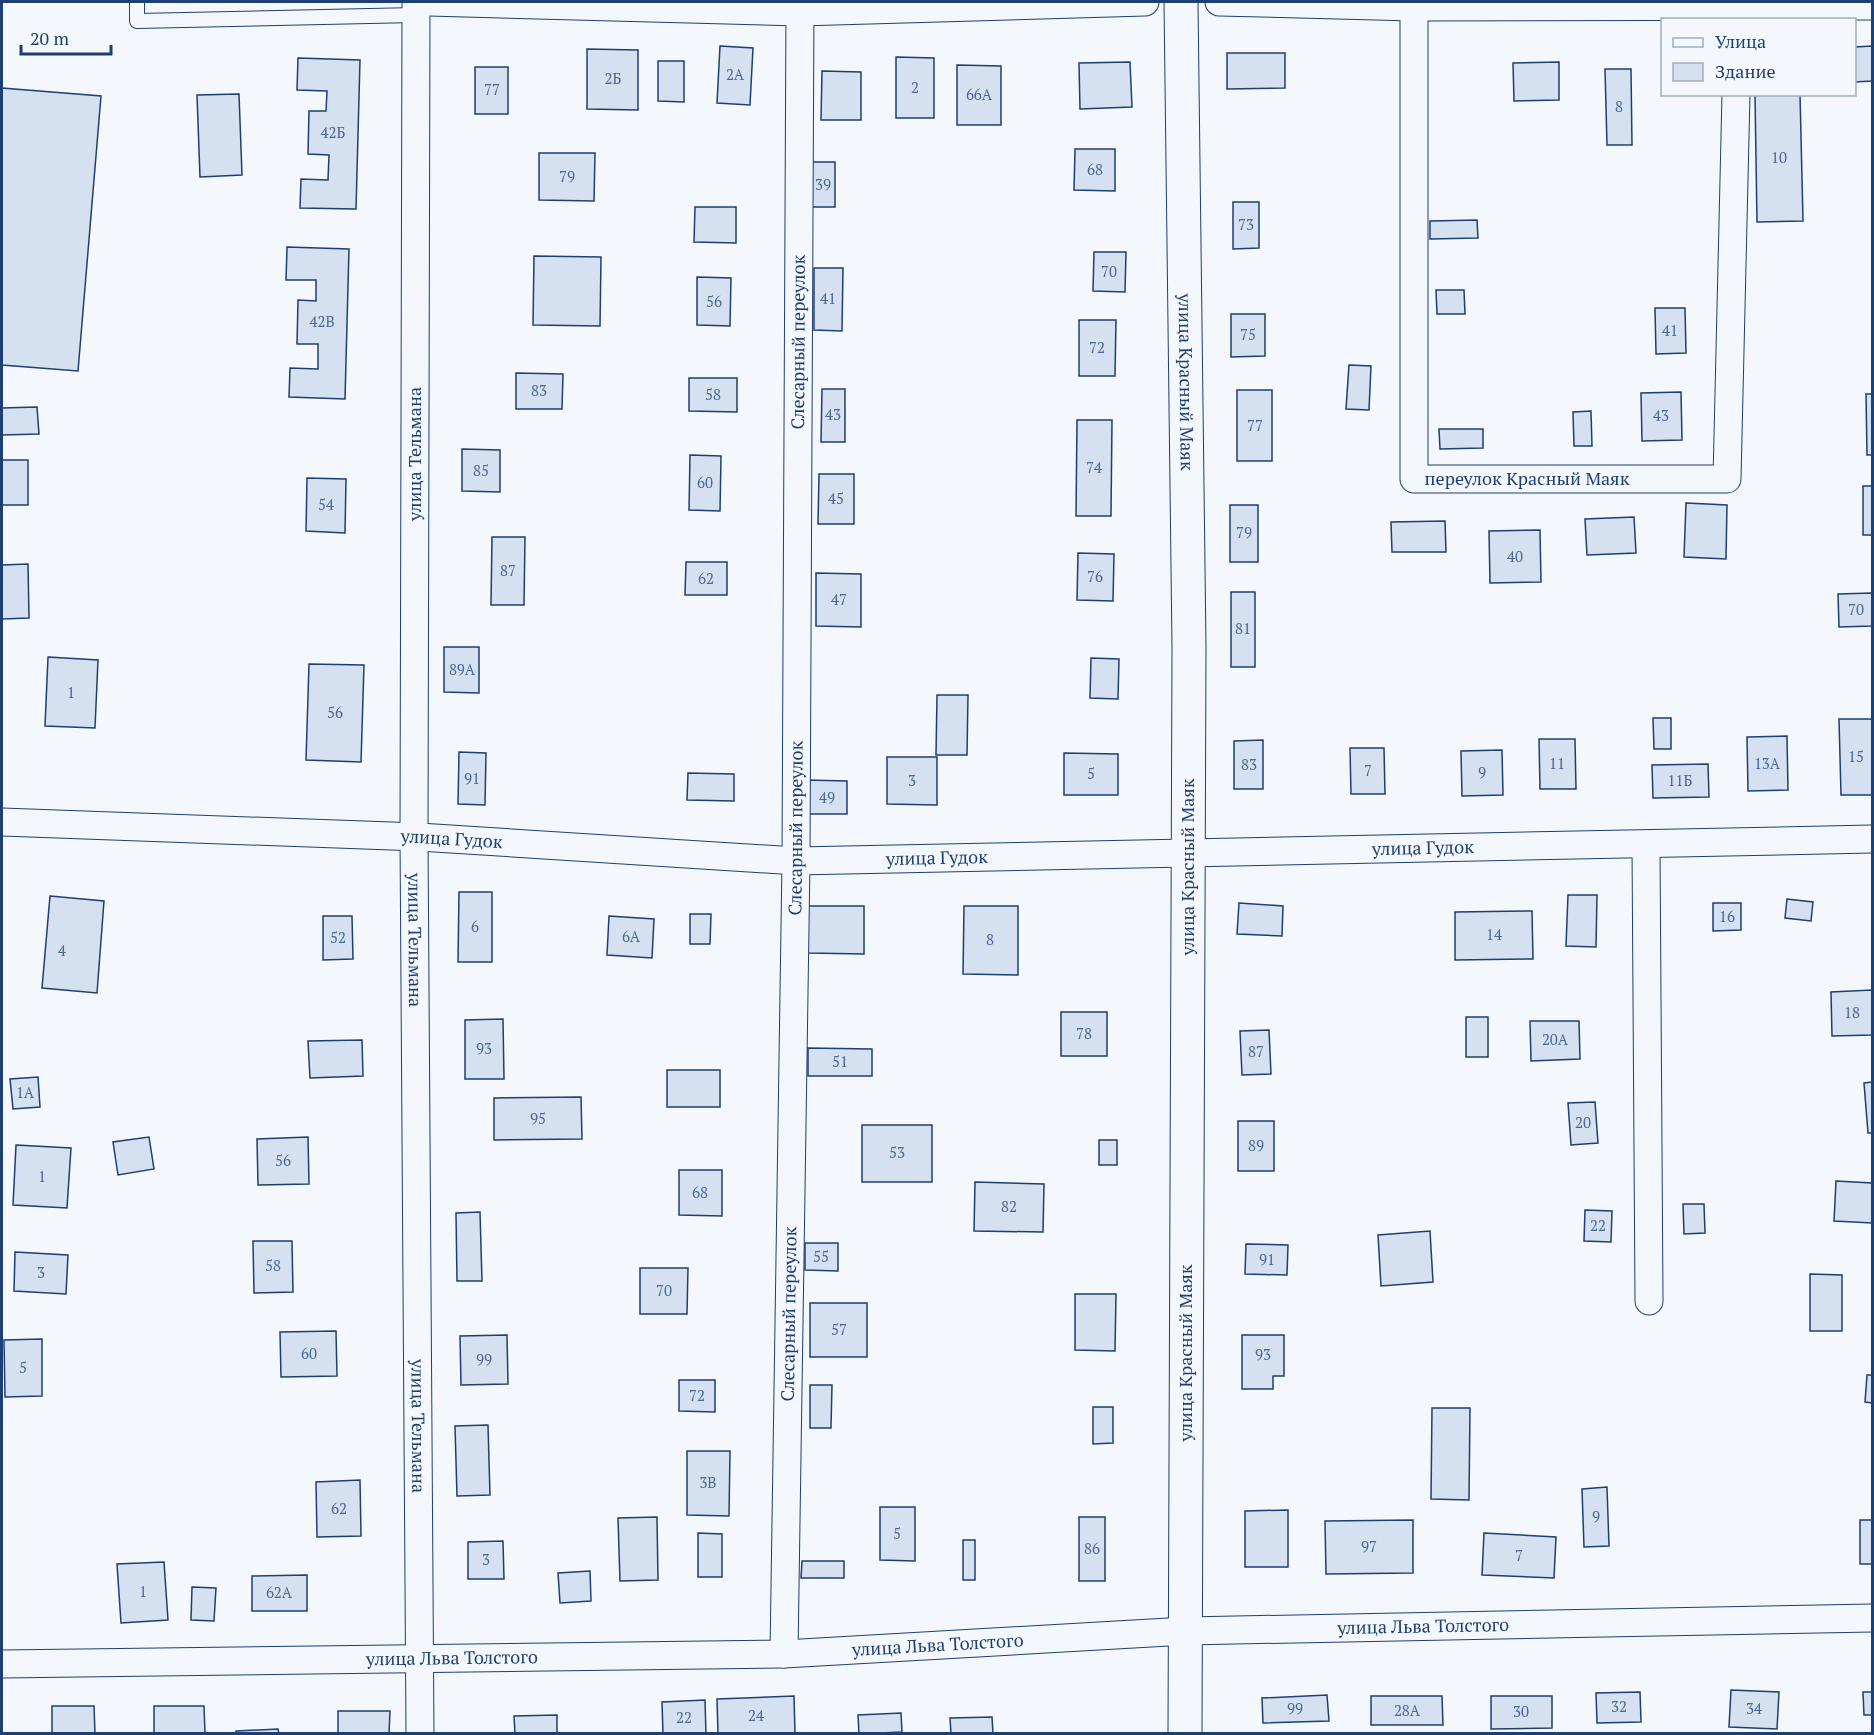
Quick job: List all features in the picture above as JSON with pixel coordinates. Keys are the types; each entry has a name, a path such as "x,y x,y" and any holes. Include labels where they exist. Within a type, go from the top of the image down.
{"main road":[{"name":"улица Красный Маяк","path":"1181,2 1189,647 1185,1734"}],"street":[{"path":"420,6 800,7 1145,2"},
{"path":"1219,2 1738,14 1872,6"},
{"name":"улица Тельмана","path":"420,6 414,837 420,1734"},
{"name":"Слесарный переулок","path":"784,1654 796,861 800,7"},
{"name":"переулок Красный Маяк","path":"1414,7 1414,480 1727,479 1736,96"},
{"name":"улица Гудок","path":"2,822 414,837 796,861 1646,846 1872,839"},
{"path":"1646,846 1649,1301"},
{"name":"улица Льва Толстого","path":"2,1664 784,1654 1186,1631 1872,1618"}],"lane":[{"path":"136,2 137,21 420,6"}],"building":[{"path":"720,46 753,48 750,105 717,103"},
{"path":"1872,46 1872,81 1856,82 1856,47"},
{"path":"587,49 638,50 638,110 587,109"},
{"path":"1227,53 1285,53 1285,88 1227,89"},
{"path":"896,57 934,58 934,118 896,118"},
{"path":"298,58 360,60 356,209 300,208 301,179 328,180 329,155 308,154 309,111 326,111 327,91 297,90"},
{"path":"658,61 684,61 684,102 658,101"},
{"path":"1130,62 1132,107 1080,109 1079,63"},
{"path":"1559,62 1559,100 1514,101 1513,63"},
{"path":"957,65 1001,66 1001,125 957,125"},
{"path":"475,67 508,67 508,114 475,114"},
{"path":"1605,69 1631,69 1632,145 1607,145"},
{"path":"822,71 861,72 861,120 821,120"},
{"path":"2,88 101,96 78,371 2,365"},
{"path":"239,94 242,175 200,177 197,95"},
{"path":"1755,96 1800,96 1803,221 1757,222"},
{"path":"1075,149 1115,149 1115,191 1074,190"},
{"path":"539,153 595,153 594,201 539,200"},
{"path":"810,162 835,162 835,207 810,207"},
{"path":"1233,202 1259,202 1259,248 1233,249"},
{"path":"695,207 736,207 736,243 694,242"},
{"path":"1477,220 1478,238 1430,239 1430,221"},
{"path":"287,247 349,249 345,399 289,397 290,368 318,369 318,344 297,344 298,300 316,301 316,280 286,280"},
{"path":"1094,252 1126,252 1125,292 1093,291"},
{"path":"534,256 601,257 600,326 533,325"},
{"path":"814,268 843,268 842,331 814,330"},
{"path":"697,277 731,278 730,326 697,325"},
{"path":"1436,290 1464,290 1465,314 1437,314"},
{"path":"1655,308 1685,308 1686,353 1656,354"},
{"path":"1231,314 1265,314 1265,356 1231,357"},
{"path":"1079,320 1116,320 1115,376 1079,376"},
{"path":"1349,365 1371,366 1369,410 1346,409"},
{"path":"516,373 563,374 562,409 516,409"},
{"path":"689,378 737,378 737,412 689,411"},
{"path":"822,389 845,389 845,442 821,442"},
{"path":"1237,390 1272,390 1272,461 1237,461"},
{"path":"1681,392 1682,440 1642,441 1641,393"},
{"path":"1866,394 1872,394 1872,455 1867,455"},
{"path":"37,407 39,434 2,435 2,408"},
{"path":"1591,411 1592,446 1574,446 1573,412"},
{"path":"1077,420 1112,420 1111,516 1076,516"},
{"path":"1439,429 1483,429 1483,448 1440,449"},
{"path":"462,449 500,450 500,492 462,491"},
{"path":"690,455 721,456 720,511 689,510"},
{"path":"2,460 28,460 28,505 2,505"},
{"path":"819,474 854,474 854,524 818,524"},
{"path":"307,478 346,479 345,533 306,531"},
{"path":"1863,486 1872,486 1872,535 1863,535"},
{"path":"1686,503 1727,505 1726,559 1684,557"},
{"path":"1230,505 1258,505 1258,562 1230,562"},
{"path":"1634,517 1636,553 1587,555 1585,519"},
{"path":"1445,521 1446,552 1392,552 1391,522"},
{"path":"1540,530 1541,582 1490,583 1489,531"},
{"path":"492,537 525,537 524,605 491,605"},
{"path":"1078,553 1114,554 1113,601 1077,600"},
{"path":"686,562 727,562 727,595 685,595"},
{"path":"28,564 29,618 2,619 2,565"},
{"path":"816,573 861,574 861,627 816,626"},
{"path":"1231,592 1255,592 1255,667 1231,667"},
{"path":"1872,593 1872,626 1839,627 1838,594"},
{"path":"444,647 479,647 479,693 444,692"},
{"path":"48,657 98,660 95,728 45,726"},
{"path":"1091,658 1119,659 1118,699 1090,698"},
{"path":"309,664 364,665 361,762 306,760"},
{"path":"937,695 968,695 967,755 936,755"},
{"path":"1653,718 1671,718 1671,749 1654,749"},
{"path":"1839,719 1872,719 1872,795 1841,795"},
{"path":"1787,736 1788,790 1748,791 1747,737"},
{"path":"1539,739 1575,739 1576,789 1540,789"},
{"path":"1263,740 1263,789 1234,789 1234,741"},
{"path":"1350,748 1384,748 1385,794 1351,794"},
{"path":"1502,750 1503,795 1462,796 1461,751"},
{"path":"459,752 486,753 485,805 458,804"},
{"path":"1064,753 1118,754 1118,795 1064,795"},
{"path":"887,757 937,757 937,805 887,804"},
{"path":"1708,764 1709,797 1653,798 1652,765"},
{"path":"688,773 734,774 734,801 687,800"},
{"path":"806,780 847,781 847,814 806,814"},
{"path":"459,892 492,892 492,962 458,962"},
{"path":"1568,895 1597,895 1596,947 1566,946"},
{"path":"50,896 104,901 97,993 42,988"},
{"path":"1787,899 1813,902 1811,921 1785,918"},
{"path":"1239,903 1283,906 1282,936 1237,934"},
{"path":"1713,903 1741,903 1741,930 1713,931"},
{"path":"808,906 864,906 864,954 808,953"},
{"path":"964,906 1018,906 1018,975 963,974"},
{"path":"1532,911 1533,959 1455,960 1455,912"},
{"path":"690,914 711,914 710,944 690,944"},
{"path":"323,916 352,916 353,959 323,960"},
{"path":"609,916 654,919 652,958 607,955"},
{"path":"1872,990 1872,1035 1832,1036 1831,992"},
{"path":"1061,1012 1107,1012 1107,1056 1061,1056"},
{"path":"1466,1017 1488,1017 1488,1057 1466,1057"},
{"path":"503,1019 504,1079 465,1079 465,1020"},
{"path":"1530,1021 1579,1021 1580,1059 1531,1061"},
{"path":"1269,1030 1271,1074 1242,1075 1240,1031"},
{"path":"362,1040 363,1076 310,1078 308,1041"},
{"path":"808,1048 872,1049 872,1076 808,1076"},
{"path":"667,1070 720,1070 720,1107 667,1107"},
{"path":"38,1077 40,1107 13,1109 10,1079"},
{"path":"1872,1082 1872,1133 1868,1133 1864,1083"},
{"path":"581,1097 582,1139 494,1140 494,1098"},
{"path":"1595,1102 1598,1143 1571,1145 1568,1103"},
{"path":"1238,1121 1274,1121 1274,1171 1238,1171"},
{"path":"862,1125 932,1125 932,1182 862,1182"},
{"path":"149,1137 154,1169 118,1175 113,1142"},
{"path":"308,1137 309,1184 258,1185 257,1139"},
{"path":"1099,1140 1117,1140 1117,1165 1099,1165"},
{"path":"16,1145 71,1148 67,1208 13,1205"},
{"path":"679,1170 722,1170 722,1216 679,1215"},
{"path":"1836,1181 1872,1183 1872,1223 1834,1221"},
{"path":"975,1182 1044,1184 1043,1232 974,1231"},
{"path":"1683,1204 1704,1204 1705,1233 1684,1234"},
{"path":"1585,1210 1612,1211 1611,1242 1584,1241"},
{"path":"480,1212 482,1281 457,1281 456,1213"},
{"path":"1430,1231 1433,1282 1381,1286 1378,1235"},
{"path":"253,1241 292,1241 293,1292 254,1293"},
{"path":"805,1243 838,1243 838,1271 805,1270"},
{"path":"1246,1244 1288,1245 1287,1275 1245,1274"},
{"path":"15,1252 68,1255 66,1294 14,1291"},
{"path":"640,1268 688,1268 687,1314 640,1314"},
{"path":"1810,1274 1842,1275 1842,1331 1810,1331"},
{"path":"1075,1294 1116,1294 1115,1351 1075,1350"},
{"path":"810,1303 867,1303 867,1357 810,1357"},
{"path":"336,1331 337,1376 281,1377 280,1332"},
{"path":"507,1335 508,1384 461,1385 460,1336"},
{"path":"1242,1335 1284,1335 1284,1376 1273,1376 1273,1389 1242,1389"},
{"path":"42,1339 42,1396 5,1397 4,1340"},
{"path":"1867,1375 1872,1375 1872,1403 1865,1402"},
{"path":"679,1380 715,1380 715,1412 679,1411"},
{"path":"810,1385 832,1385 831,1428 810,1428"},
{"path":"1093,1407 1113,1407 1113,1443 1093,1444"},
{"path":"1432,1408 1470,1408 1469,1500 1431,1499"},
{"path":"488,1425 490,1495 457,1496 455,1426"},
{"path":"687,1451 730,1451 729,1516 687,1515"},
{"path":"360,1480 361,1536 317,1537 316,1482"},
{"path":"1607,1487 1609,1546 1584,1547 1582,1489"},
{"path":"880,1507 915,1507 915,1561 880,1560"},
{"path":"1288,1510 1288,1567 1245,1567 1245,1511"},
{"path":"657,1517 658,1580 620,1581 618,1518"},
{"path":"1079,1517 1105,1517 1105,1581 1079,1581"},
{"path":"1413,1520 1413,1573 1326,1574 1325,1521"},
{"path":"1860,1520 1872,1520 1872,1564 1860,1564"},
{"path":"698,1533 722,1534 722,1577 698,1577"},
{"path":"1484,1533 1556,1537 1554,1578 1482,1575"},
{"path":"963,1540 975,1540 975,1580 963,1580"},
{"path":"503,1541 504,1579 468,1579 468,1542"},
{"path":"802,1561 844,1561 844,1578 801,1578"},
{"path":"164,1562 168,1620 121,1623 117,1564"},
{"path":"590,1571 591,1601 560,1603 558,1573"},
{"path":"307,1575 307,1611 252,1611 252,1576"},
{"path":"192,1587 216,1588 214,1621 191,1620"},
{"path":"1731,1690 1779,1692 1777,1729 1729,1727"},
{"path":"1640,1692 1641,1722 1597,1723 1596,1693"},
{"path":"1863,1692 1872,1692 1872,1715 1864,1715"},
{"path":"1327,1695 1329,1721 1263,1723 1262,1698"},
{"path":"794,1696 795,1734 718,1734 717,1699"},
{"path":"1371,1696 1442,1696 1443,1725 1371,1725"},
{"path":"1491,1696 1552,1696 1552,1728 1491,1729"},
{"path":"705,1700 706,1734 663,1734 662,1702"},
{"path":"52,1706 94,1706 95,1734 52,1734"},
{"path":"154,1706 204,1706 205,1734 154,1734"},
{"path":"338,1711 390,1711 389,1734 338,1734"},
{"path":"901,1713 902,1732 859,1734 858,1715"},
{"path":"557,1715 557,1734 515,1734 514,1716"},
{"path":"992,1717 993,1734 951,1734 950,1718"},
{"path":"278,1729 279,1734 236,1734 236,1731"}]}
